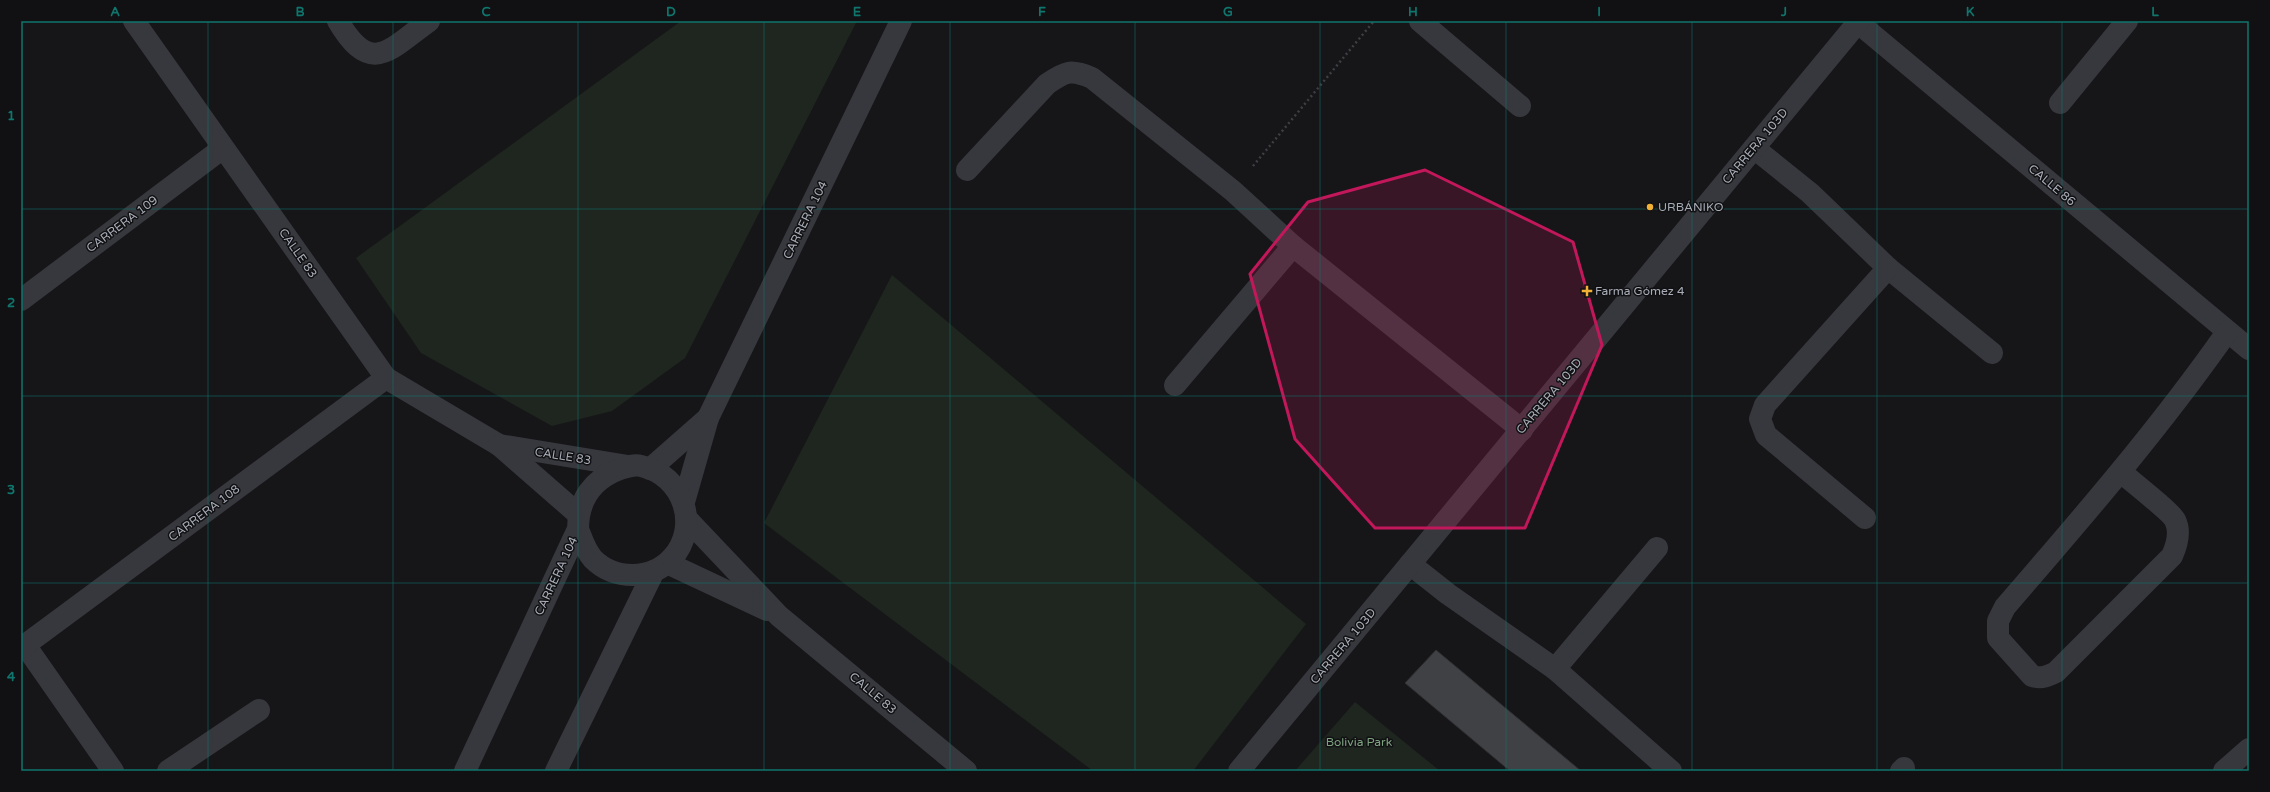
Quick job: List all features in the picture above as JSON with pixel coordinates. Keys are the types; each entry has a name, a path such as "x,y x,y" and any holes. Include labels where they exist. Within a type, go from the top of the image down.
{"street":[{"name":"CALLE 83","path":"134,21 386,378 499,445 578,522"},
{"path":"338,21 350,41 362,50 376,54 388,51 430,21"},
{"name":"CARRERA 104","path":"686,511 708,418 901,21"},
{"path":"1420,21 1520,106"},
{"name":"CARRERA 103D","path":"1239,771 1522,430 1858,21"},
{"name":"CALLE 86","path":"1858,21 2249,349"},
{"path":"2060,103 2127,21"},
{"path":"967,170 1047,84 1064,73 1077,71 1092,78 1233,191 1293,246 1522,430"},
{"name":"CARRERA 109","path":"21,300 223,148"},
{"path":"1754,148 1810,193 1888,268 1992,353"},
{"path":"1175,385 1293,246"},
{"path":"1865,518 1766,435 1760,419 1765,405 1888,268"},
{"path":"2121,472 2174,519 2178,535 2172,556 2056,672 2047,677 2039,678 2032,676 1998,638 1998,621 2005,607 2121,472 2193,380 2227,332"},
{"name":"CARRERA 108","path":"23,647 386,378"},
{"name":"CARRERA 104","path":"466,771 578,522 584,499 594,485 608,474 628,466 639,465 650,469 708,418"},
{"name":"CALLE 83","path":"499,445 628,466"},
{"path":"556,771 661,567 678,551 686,536 686,511 666,478 650,469"},
{"name":"CALLE 83","path":"686,511 779,616 966,771"},
{"path":"578,522 583,544 592,558 606,569 622,574 638,575 661,567"},
{"path":"1555,669 1657,548"},
{"path":"1410,564 1448,594 1555,669 1671,771"},
{"name":"CALLE 83","path":"661,567 779,616"},
{"path":"23,647 113,771"},
{"path":"168,771 259,710"},
{"path":"2224,771 2249,749"}],"path":[{"path":"1233,191 1374,21"}],"highlighted area":[{"path":"1425,170 1573,242 1602,345 1525,528 1375,528 1295,439 1250,274 1308,202"}],"green space":[{"path":"681,21 857,21 685,358 612,411 552,426 421,353 356,258"},
{"path":"892,275 1306,624 1193,771 1093,771 764,523"},
{"name":"Bolivia Park","path":"1355,702 1440,771 1295,771"}],"building":[{"path":"1436,650 1581,771 1510,771 1405,683"}],"place":[{"name":"URBÁNIKO","path":"1650,207"},
{"name":"Farma Gómez 4","path":"1587,291"}]}
